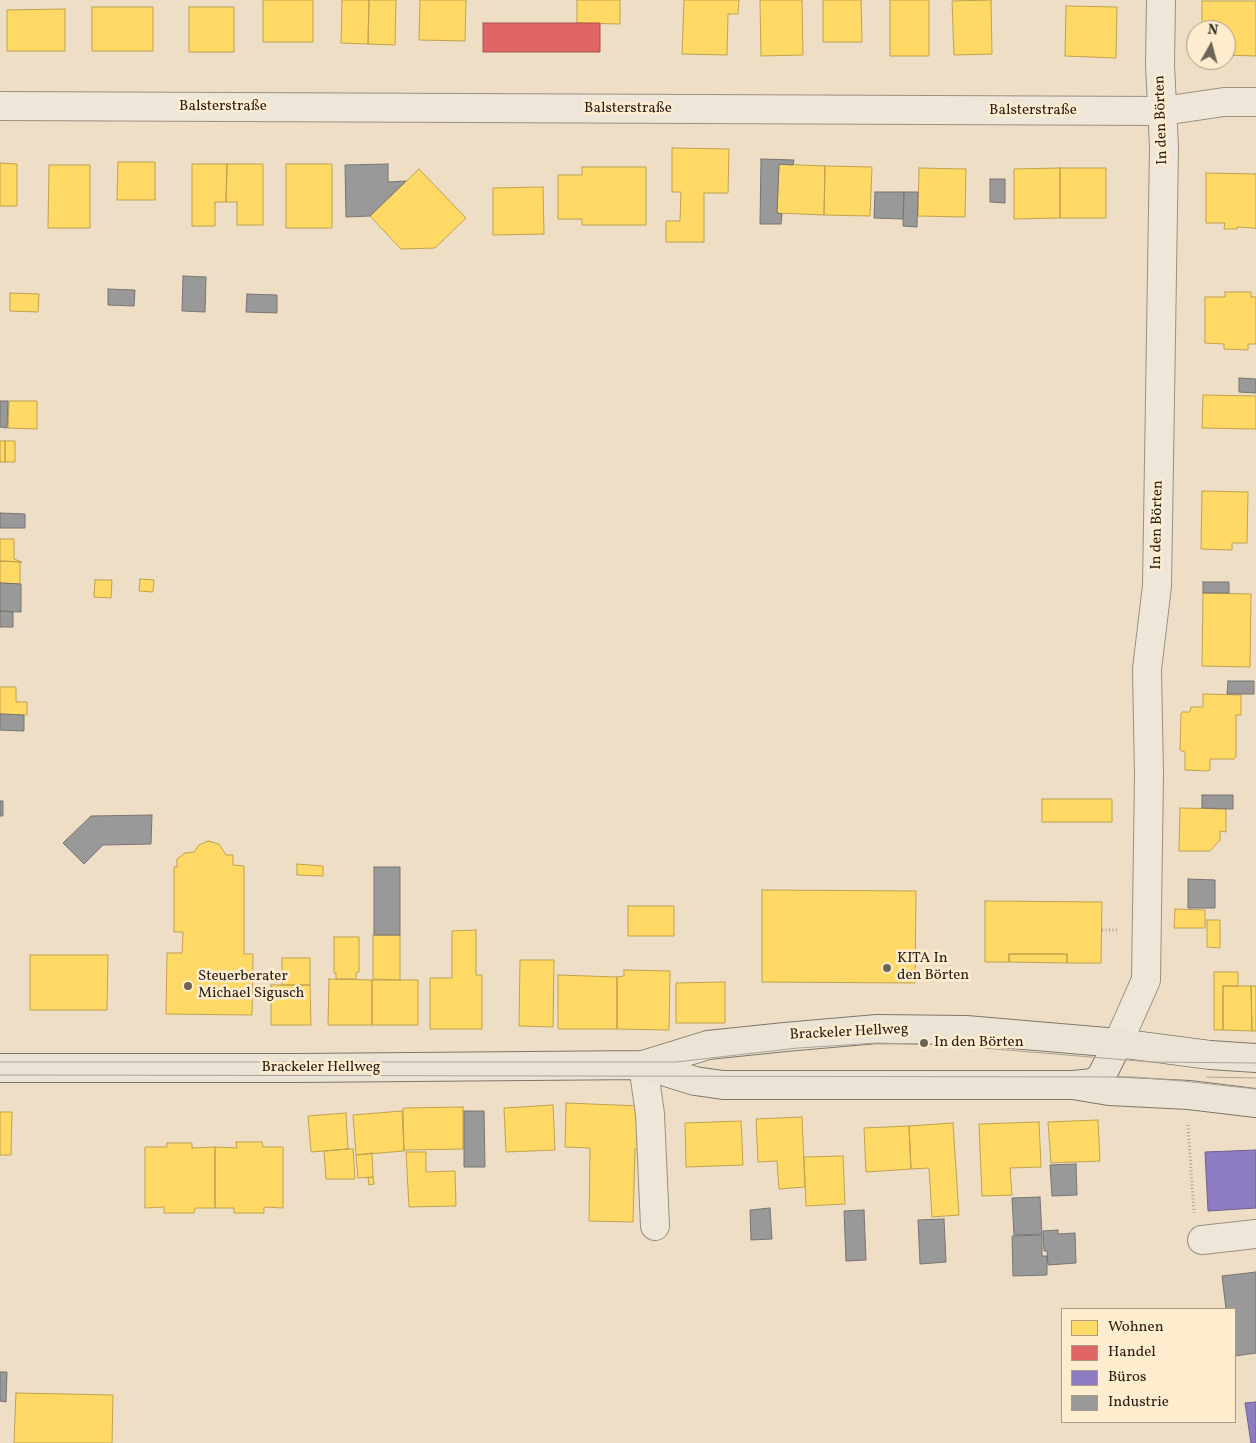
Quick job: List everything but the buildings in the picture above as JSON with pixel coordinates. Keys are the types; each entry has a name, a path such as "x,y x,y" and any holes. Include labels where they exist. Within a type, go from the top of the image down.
{"main road":[{"name":"Brackeler Hellweg","path":"0,1068 643,1065 708,1045 878,1030 966,1030 1118,1043 1210,1055 1256,1058"},
{"name":"Brackeler Hellweg","path":"643,1065 695,1081 723,1085 1073,1085 1093,1083 1102,1078 1118,1043"},
{"name":"Brackeler Hellweg","path":"1073,1085 1109,1091 1189,1095 1256,1103"}],"street":[{"name":"In den Börten","path":"1118,1043 1146,980 1149,775 1148,669 1157,586 1164,147 1160,65 1161,0"},
{"name":"Balsterstraße","path":"0,106 1162,111 1224,102 1256,102"},
{"path":"643,1065 650,1114 655,1226"},
{"path":"1202,1240 1256,1234"}],"path":[{"path":"1102,930 1127,929"},
{"path":"1188,1120 1194,1211 1202,1240"}],"tram line":[{"path":"0,1062 676,1062 798,1048 877,1043 947,1045 1150,1062 1256,1063"},
{"path":"0,1075 1134,1077 1256,1089"},
{"path":"1207,1077 1256,1078"}],"place":[{"name":"KITA In den Börten","path":"887,968"},
{"name":"Steuerberater Michael Sigusch","path":"188,986"},
{"name":"In den Börten","path":"924,1043"}]}
